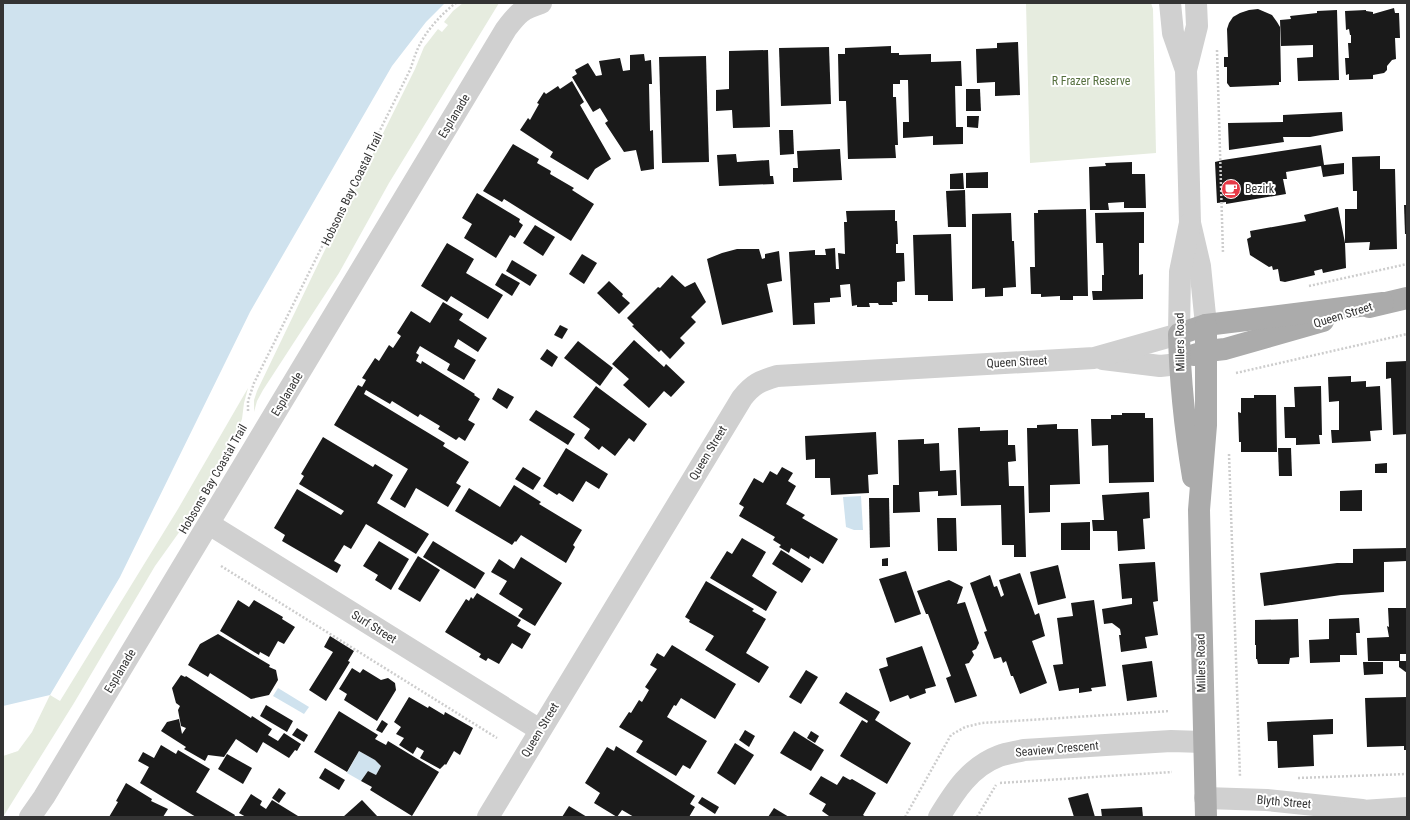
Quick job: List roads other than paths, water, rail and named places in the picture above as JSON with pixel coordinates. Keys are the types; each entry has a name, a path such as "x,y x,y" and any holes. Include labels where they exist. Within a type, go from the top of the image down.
{"main road":[{"name":"Queen Street","path":"1180,364 1194,355 1383,303 1407,298"},
{"name":"Queen Street","path":"1179,334 1206,325 1383,303"},
{"name":"Millers Road","path":"1205,807 1198,510 1206,425 1216,350 1206,325"},
{"name":"Millers Road","path":"1179,334 1184,425 1198,510"}],"street":[{"name":"Esplanade","path":"30,817 44,797 209,524 506,29 526,8 541,3"},
{"name":"Millers Road","path":"1170,3 1173,32 1186,70"},
{"name":"Millers Road","path":"1196,3 1197,26 1186,70 1190,223 1200,266 1206,325"},
{"name":"Millers Road","path":"1179,334 1180,272 1190,223"},
{"name":"Queen Street","path":"1094,358 1179,334"},
{"name":"Queen Street","path":"488,817 742,398 749,389 759,382 777,376 1094,358 1160,366 1180,364"},
{"name":"Surf Street","path":"209,524 540,730"},
{"name":"Seaview Crescent","path":"939,817 956,789 969,774 984,763 1000,755 1024,750 1171,741 1203,742"},
{"name":"Esplanade","path":"34,817 44,797"},
{"name":"Blyth Street","path":"1205,807 1240,800 1267,800 1362,810"},
{"name":"Blyth Street","path":"1307,817 1362,810 1407,808"}],"water":[{"path":"3,3 445,3 426,22 392,66 250,312 120,577 50,695 3,706"},
{"path":"861,496 863,530 854,530 846,527 843,497"},
{"path":"278,688 309,707 304,714 273,696"},
{"path":"359,751 375,760 381,766 376,775 368,771 361,781 347,773"}],"place":[{"name":"Bezirk","path":"1231,189"}],"park label":[{"name":"R Frazer Reserve","path":"1091,81"}]}
